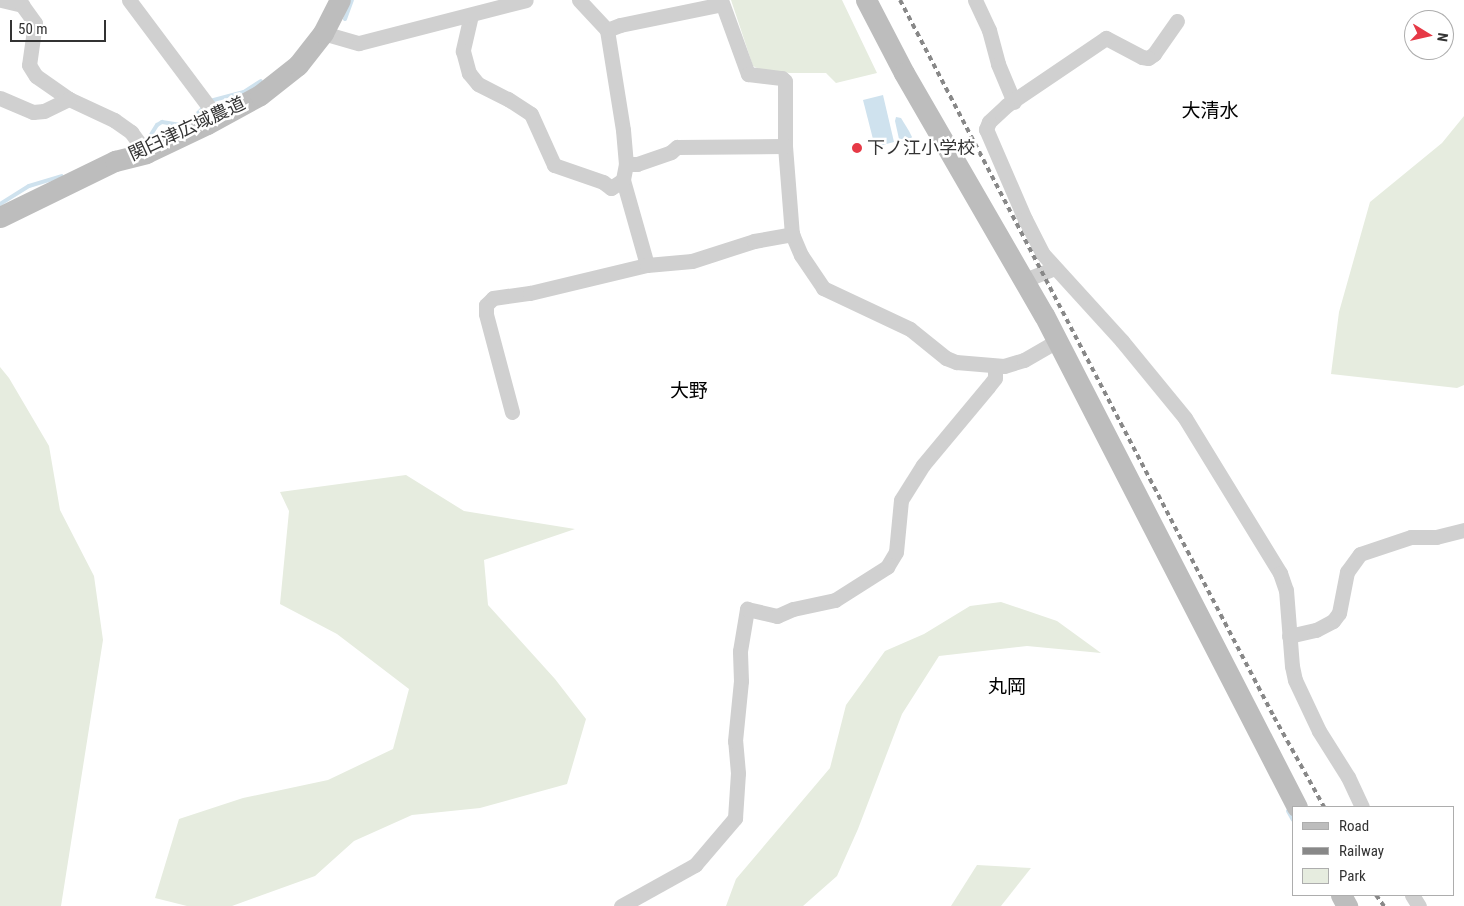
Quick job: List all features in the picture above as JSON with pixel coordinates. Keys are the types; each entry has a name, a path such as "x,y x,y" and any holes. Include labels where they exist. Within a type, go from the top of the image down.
{"street":[{"path":"1,0 22,3 35,23 29,65 36,76 69,99 114,120 131,132 146,152"},
{"path":"129,0 211,109"},
{"name":"関臼津広域農道","path":"0,217 115,161 146,152 211,109 260,96 298,65 323,33 340,0"},
{"path":"323,33 359,43 526,0"},
{"path":"580,0 607,30 615,75 626,164 623,180 647,265"},
{"path":"866,0 908,80 1025,280 1058,341 1295,806"},
{"path":"975,0 989,30 1001,72 1014,102"},
{"path":"607,30 620,25 721,2 748,74 782,78 785,81 785,146 792,234 801,255 823,288 916,332 951,360 995,367 1017,363 1058,341"},
{"path":"471,15 462,51 469,73 478,84 527,110 554,164 603,182 611,188 623,180"},
{"path":"1178,21 1154,54 1148,58 1142,57 1106,38 999,112 986,129 1035,241 1054,268 1173,401 1200,440 1284,580 1292,666 1302,697 1319,731 1348,777 1362,806"},
{"path":"0,98 22,109 33,112 44,111 69,99"},
{"path":"626,164 637,164 671,152 677,147 785,146"},
{"path":"512,412 486,314 487,302 492,298 530,293 647,265 692,261 754,241 792,234"},
{"path":"1025,280 1054,268"},
{"path":"621,906 695,865 734,818 738,773 735,741 741,681 740,652 747,609 776,616 794,609 835,600 888,567 896,552 901,500 923,465 995,378 995,367"},
{"path":"1289,636 1316,630 1333,621 1339,613 1347,572 1360,554 1411,537 1436,537 1464,530"}],"green space":[{"path":"731,0 842,0 877,73 836,83 826,73 790,73 759,69 753,66"},
{"path":"1464,116 1464,385 1457,388 1331,374 1339,312 1370,202 1442,143"},
{"path":"0,367 9,378 49,446 60,510 94,576 103,640 61,906 0,906"},
{"path":"406,475 464,511 575,529 484,560 488,605 555,679 586,719 567,784 480,808 412,815 354,841 315,876 232,906 187,906 155,898 179,819 243,798 328,780 393,749 409,689 337,634 280,604 289,511 280,492"},
{"path":"1001,602 1057,621 1101,653 1027,646 939,656 902,714 858,829 837,876 803,906 726,906 736,879 830,768 846,705 885,651 924,634 970,606"},
{"path":"977,865 1031,868 1001,906 951,906"}],"water":[{"path":"883,95 894,142 875,147 863,100"},
{"path":"896,117 901,118 912,137 908,142 901,142 899,139 895,121"}],"waterway":[{"path":"345,19 352,0"},
{"path":"210,101 244,92 261,81"},
{"path":"147,141 157,125 162,122 181,125 191,120 205,106"},
{"path":"0,204 29,186 61,176"},
{"path":"1288,811 1292,818"}],"railway":[{"path":"900,0 1274,717 1323,806"},
{"path":"1377,896 1384,906"}],"place":[{"name":"下ノ江小学校","path":"857,148"}],"district":[{"name":"大清水","path":"1210,111"},
{"name":"大野","path":"689,391"},
{"name":"丸岡","path":"1007,687"}]}
